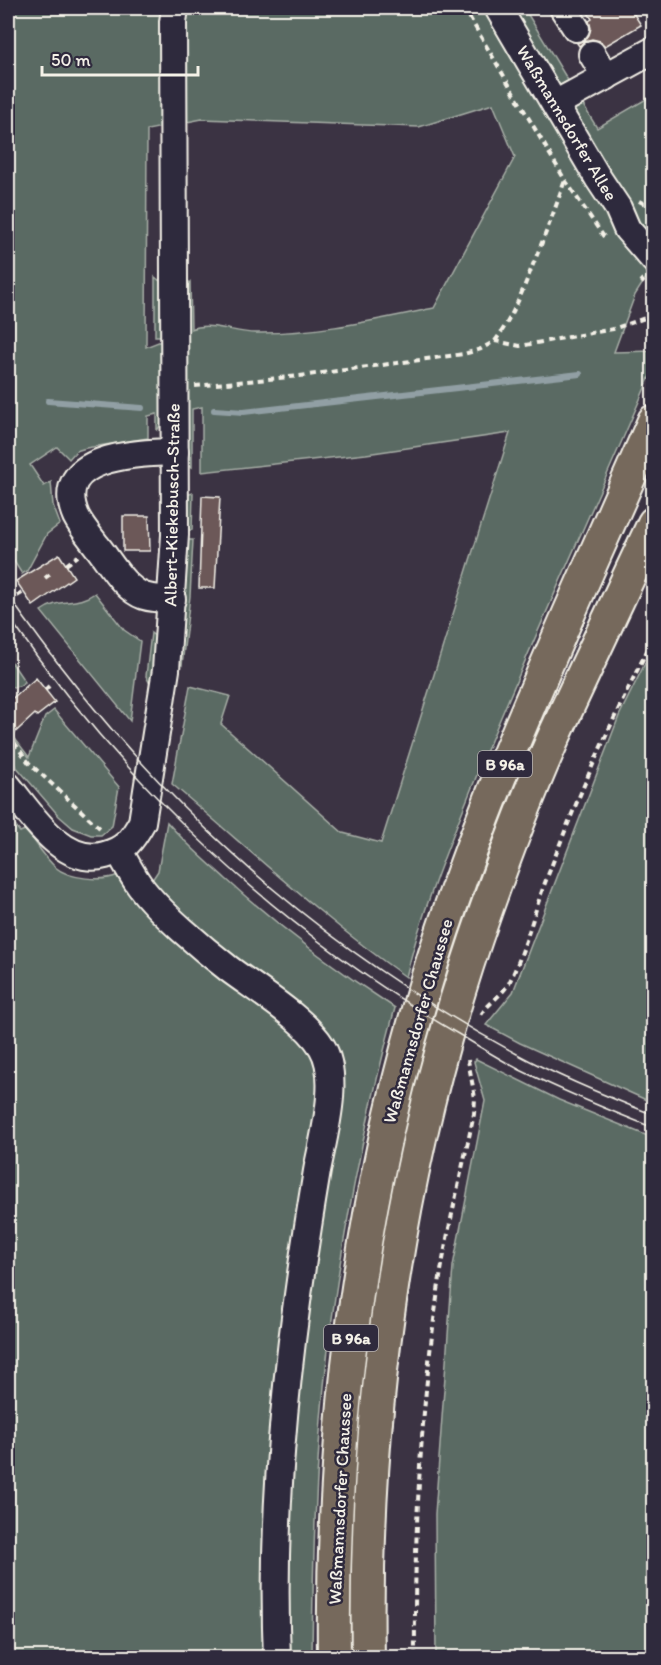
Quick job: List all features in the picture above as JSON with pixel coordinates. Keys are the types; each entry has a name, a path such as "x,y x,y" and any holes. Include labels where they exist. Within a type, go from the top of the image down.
{"main road":[{"name":"Waßmannsdorfer Chaussee","path":"334,1658 334,1540 354,1316 378,1170 414,1025 454,899 499,779 654,421"},
{"name":"Waßmannsdorfer Chaussee","path":"368,1658 371,1488 378,1395 386,1332 412,1179 456,1051 457,999 485,912 561,719 654,523"}],"street":[{"name":"Albert-Kiekebusch-Straße","path":"113,842 134,838 142,822 166,669 172,599 175,535 173,21 175,8"},
{"name":"Waßmannsdorfer Allee","path":"498,8 618,208 646,269"},
{"path":"555,104 654,50"},
{"path":"592,54 606,77"},
{"name":"Waßmannsdorfer Allee","path":"618,208 654,237"},
{"path":"172,599 142,596 127,584 77,517 71,500 75,482 95,463 116,457 175,452"},
{"path":"8,786 44,829 63,846 81,856 99,857 113,842 140,887 172,920 226,967 312,1033 324,1049 329,1070 330,1099 308,1225 296,1315 278,1492 277,1658"}],"path":[{"path":"464,8 565,180 608,242"},
{"path":"174,387 300,376 464,354 481,349 495,341 508,323 555,212 565,180"},
{"path":"646,269 654,293"},
{"path":"495,341 520,345 613,329 654,315"},
{"path":"66,565 81,555"},
{"path":"45,578 53,572"},
{"path":"17,596 24,592"},
{"path":"478,1026 481,1015 490,1002 509,984 586,778 613,717 654,637"},
{"path":"8,734 29,762 113,842"},
{"path":"415,1658 417,1510 423,1419 442,1269 474,1114 475,1098 456,1051"}],"green space":[{"path":"8,8 524,8 597,128 653,95 653,267 635,295 614,352 653,351 653,369 485,755 431,893 406,977 345,932 172,784 190,686 230,696 221,724 343,833 381,843 510,433 366,454 202,472 202,407 192,409 192,467 186,463 163,420 157,431 157,414 148,416 148,438 86,448 76,451 69,459 57,447 30,465 44,486 51,482 53,505 60,524 47,534 27,571 22,574 8,552","holes":["493,104 515,157 434,308 345,325 277,333 255,333 206,326 191,329 190,282 184,289 184,332 146,347 147,130 202,119 419,127"]},
{"path":"155,277 161,282 161,336 155,336"},
{"path":"193,493 192,530 186,530 186,495"},
{"path":"186,540 193,540 190,596 182,665 177,661"},
{"path":"95,593 124,630 140,641 130,721 41,611 55,604 81,600"},
{"path":"151,633 157,638 152,688 146,676"},
{"path":"653,647 653,1103 520,1043 486,1025 513,992 619,716"},
{"path":"8,657 25,682 19,686 8,688"},
{"path":"54,710 119,787 112,826 101,835 91,835 73,828 59,816 8,757 8,740 13,736 29,757 45,717"},
{"path":"8,817 20,832 27,829 47,859 61,871 86,878 118,875 309,1044 322,1080 269,1657 8,1657"},
{"path":"167,822 196,852 266,914 351,979 395,1008 361,1148 343,1243 329,1338 317,1488 312,1657 284,1657 289,1437 341,1059 335,1043 230,961 150,883 158,871"},
{"path":"476,1059 559,1100 653,1138 653,1657 436,1657 435,1514 453,1266 485,1101 474,1062"}],"building":[{"path":"585,8 630,8 641,25 605,46 600,41 592,39 579,46 577,43 585,40 591,28 589,21 592,19"},
{"path":"202,496 220,497 215,588 199,588"},
{"path":"123,516 149,516 150,551 123,551"},
{"path":"59,554 74,577 33,606 16,581"},
{"path":"36,678 55,702 37,716 35,714 8,739 8,702"}],"waterway":[{"path":"214,410 244,412 580,374"},
{"path":"48,401 142,408"}],"tram line":[{"path":"8,595 60,666 115,734 173,797 235,856 300,911 368,962 440,1010 534,1063 654,1115"},
{"path":"8,616 54,679 104,740 157,798 272,904 334,952 398,997 492,1054 520,1070 654,1128"}]}
